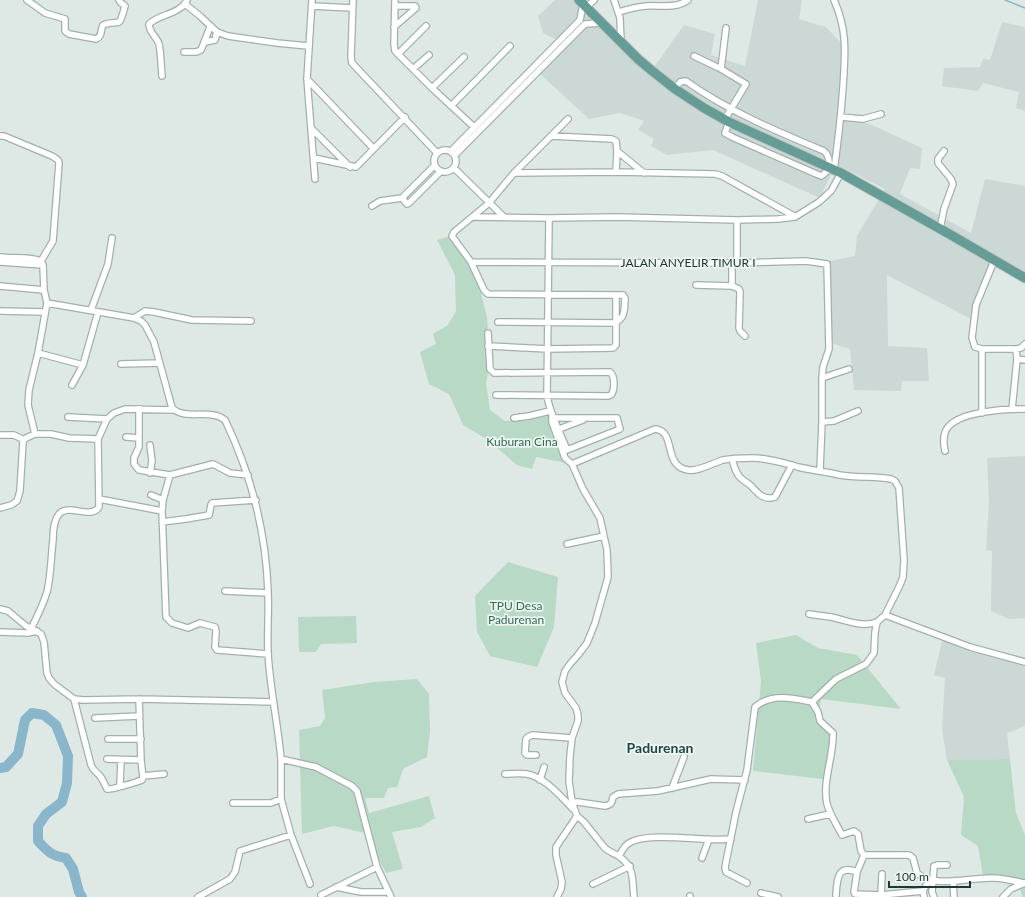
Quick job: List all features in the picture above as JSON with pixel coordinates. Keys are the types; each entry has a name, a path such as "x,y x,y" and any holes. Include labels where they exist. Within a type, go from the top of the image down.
{"main road":[{"path":"583,4 638,59 675,89 704,108 727,121 835,170 1025,278"}],"street":[{"path":"27,0 45,13 65,19 65,30 69,34 96,39 101,34 103,25 117,24 120,21 124,4 119,0"},
{"path":"353,0 352,63 437,153"},
{"path":"453,153 474,127 580,20 583,4 594,0"},
{"path":"614,0 619,12 621,42"},
{"path":"619,12 632,8 678,6 688,0"},
{"path":"473,217 617,217 737,220 794,217 831,191 835,170 841,117 846,48 842,20 834,0"},
{"path":"162,76 159,46 156,38 150,30 149,24 177,10 186,2 210,27 217,32 228,36 308,46"},
{"path":"315,179 307,80 308,46 312,3 352,8"},
{"path":"394,27 416,8 415,6 395,3 394,27 394,46 398,54 474,127"},
{"path":"580,20 585,24"},
{"path":"453,153 585,24 602,23"},
{"path":"398,54 426,26"},
{"path":"184,52 199,52 205,42 210,27"},
{"path":"721,69 726,28"},
{"path":"205,42 215,40 217,32"},
{"path":"451,106 510,46"},
{"path":"413,69 429,55"},
{"path":"432,88 464,56"},
{"path":"694,56 721,69 746,84 731,109 727,121"},
{"path":"307,80 374,148"},
{"path":"675,89 680,82 686,81 698,90 731,109 824,151 828,154 835,170"},
{"path":"841,117 863,119 881,114"},
{"path":"314,158 356,168 404,117"},
{"path":"498,322 616,323 622,320 624,316 624,296 488,294 484,290 471,262 453,238 452,234 489,203 514,173 568,118"},
{"path":"312,128 350,167"},
{"path":"0,136 4,136 52,156 58,160 59,163 53,241 42,263 44,290 47,304 28,397 28,405 35,434"},
{"path":"551,136 612,139 617,142 616,172"},
{"path":"444,150 453,153 456,162 454,168 448,172 441,171 435,165 435,156 437,153 444,150"},
{"path":"617,151 645,173"},
{"path":"940,229 944,209 953,184 951,179 938,163 938,159 944,151"},
{"path":"372,206 380,201 402,198 435,165"},
{"path":"454,168 504,217"},
{"path":"402,198 408,204 441,171"},
{"path":"514,173 616,172 715,174 722,176 794,217"},
{"path":"514,418 552,414 588,418 617,418 620,430 567,450 552,414 547,396 549,218"},
{"path":"732,286 737,220"},
{"path":"72,385 83,365 94,311 108,264 112,238"},
{"path":"0,257 34,259 42,263"},
{"name":"JALAN ANYELIR TIMUR I","path":"471,262 734,263 806,261 827,264 829,349 823,367 822,378"},
{"path":"994,261 976,305 972,338 975,347 982,349 1016,349 1021,348 1025,344"},
{"path":"0,262 42,263"},
{"path":"696,285 732,286 739,289 738,328 745,336"},
{"path":"0,286 44,290"},
{"path":"488,346 548,349 613,348 616,345 616,296"},
{"path":"47,304 134,318 143,322 154,342 171,405 174,410"},
{"path":"0,311 45,312"},
{"path":"134,318 145,311 192,320 251,321"},
{"path":"488,333 491,372 610,372 613,375 613,392 611,395 496,395"},
{"path":"982,349 982,413"},
{"path":"1012,409 1016,349"},
{"path":"38,352 83,365"},
{"path":"1016,359 1025,360"},
{"path":"121,364 159,363"},
{"path":"820,470 822,378 849,369"},
{"path":"139,409 139,450 134,458 134,464 139,470 150,473 170,475 213,464 230,473 248,475"},
{"path":"0,632 28,633 34,630 47,591 53,536 58,515 67,510 90,512 96,511 99,507 98,439 107,419 120,410 139,409 174,410 224,418 248,475 256,500 263,536 268,593 268,654 273,702 279,732 282,799 291,835 310,884"},
{"path":"945,450 943,443 945,433 950,425 964,417 1012,409 1025,409"},
{"path":"822,422 834,421 858,411"},
{"path":"552,414 552,422 566,458 572,464 583,489 600,518 607,550 608,577 595,623 587,642 570,664 563,679 565,693 576,708 578,715 578,720 572,738 569,781 574,811"},
{"path":"68,418 107,419"},
{"path":"559,429 588,418"},
{"path":"572,464 655,429 664,432 675,463 683,469 691,471 724,460 754,458 777,460 792,465 841,475 891,479 895,481 899,488 904,560 900,585 885,615 877,622 855,623 809,614"},
{"path":"24,440 35,434 51,434 69,438 98,439"},
{"path":"0,435 14,435 24,440"},
{"path":"126,437 139,438"},
{"path":"0,508 15,503 18,499 24,440"},
{"path":"150,445 152,461 150,473"},
{"path":"732,459 738,475 759,495 766,498 775,497 792,465"},
{"path":"170,475 163,500 162,511 166,617 172,623 188,628 200,623 215,627 215,647 217,650 268,654"},
{"path":"150,495 163,500"},
{"path":"100,499 162,511"},
{"path":"162,522 186,520 209,515 212,503 256,500"},
{"path":"568,544 604,536"},
{"path":"225,591 268,593"},
{"path":"0,609 8,611 22,623 41,634 43,638 47,673 49,678 54,684 74,699 273,702"},
{"path":"885,615 970,647 1025,662"},
{"path":"812,702 836,679 866,664 874,653 877,622"},
{"path":"747,882 737,878 725,870 736,812 745,780 756,705 773,699 782,697 812,702 818,712 820,721 833,733 827,787 827,803 830,814 842,835 854,831 858,834 861,851 864,855"},
{"path":"74,699 77,717 91,765 94,771 99,774 107,789 114,789 142,780 143,776 140,760 141,739 139,699"},
{"path":"95,718 139,716"},
{"path":"536,755 527,755 526,753 526,739 532,735 572,738"},
{"path":"108,739 141,739"},
{"path":"672,788 684,757"},
{"path":"107,759 140,760"},
{"path":"281,759 316,767 352,786 357,791 377,868 389,895"},
{"path":"120,786 121,760"},
{"path":"540,780 544,767"},
{"path":"143,776 164,774"},
{"path":"505,774 529,774 550,787 584,822 607,851 619,856 630,866 634,897"},
{"path":"572,802 605,806 610,805 613,802 613,797 618,794 658,791 711,779 745,780"},
{"path":"233,803 271,803 282,799"},
{"path":"808,819 830,814"},
{"path":"557,897 561,889 562,882 556,855 556,847 577,816"},
{"path":"198,897 230,879 235,872 240,851 291,835"},
{"path":"619,856 628,844 638,840 666,838 731,839"},
{"path":"702,858 709,839"},
{"path":"864,855 857,872 854,893 860,895 923,894 931,881"},
{"path":"864,855 909,855 913,858 917,874 931,881 993,878 1025,883"},
{"path":"593,884 630,866"},
{"path":"934,897 931,881 934,866 947,866"},
{"path":"321,895 377,868"},
{"path":"836,894 837,877 839,874 844,870 852,870 857,872"},
{"path":"881,895 882,874"},
{"path":"953,881 954,897"},
{"path":"1003,897 1010,889 1025,883"},
{"path":"336,887 361,892 389,895"},
{"path":"761,893 778,897"}],"shaded area":[{"path":"555,0 577,0 652,70 684,25 715,34 711,55 745,66 758,0 802,0 799,19 826,27 845,47 840,115 872,125 922,148 920,169 910,168 900,194 971,233 985,179 1025,186 1025,276 996,261 971,319 887,275 888,346 927,348 929,381 902,381 901,391 854,390 850,349 831,343 830,261 855,256 857,236 885,189 836,164 820,198 713,150 667,155 651,146 654,139 638,130 644,121 620,113 589,119 540,74 568,45 543,33 538,16"},
{"path":"1002,22 1025,27 1025,111 1016,108 1019,92 983,83 978,91 942,86 944,68 980,67 983,59 990,60"},
{"path":"1025,456 1025,618 1009,619 991,611 992,551 986,550 989,503 987,458"},
{"path":"944,633 961,640 1025,658 1025,726 1007,733 1010,759 947,760 942,730 945,678 934,675"}],"green space":[{"name":"Kuburan Cina","path":"451,236 476,274 487,317 490,362 486,383 490,410 505,421 524,421 552,415 571,464 536,457 532,469 517,465 488,440 463,425 449,394 429,384 420,352 436,344 433,334 448,325 456,311 455,275 437,240"},
{"name":"TPU Desa Padurenan","path":"508,562 558,577 554,627 537,667 490,656 477,632 475,596"},
{"path":"356,616 357,643 321,644 316,652 299,652 298,617"},
{"path":"796,635 818,648 857,655 901,709 821,699 819,723 832,733 831,780 753,771 761,681 756,643"},
{"path":"417,679 429,694 430,731 427,757 403,769 397,787 388,788 384,798 365,798 369,813 429,796 435,818 421,827 392,832 403,869 386,873 365,833 334,826 302,834 299,730 320,726 325,718 322,690 374,682"},
{"path":"1010,759 1016,813 1025,835 1025,897 1023,897 1016,880 983,876 978,846 961,835 964,797 947,760"}],"waterway":[{"path":"1005,0 1025,8"},
{"path":"0,768 6,767 18,754 25,720 32,713 44,715 56,725 68,756 67,783 62,802 46,814 38,826 38,841 50,853 66,858 73,869 79,892 82,897"}],"district":[{"name":"Padurenan","path":"660,747"}]}
